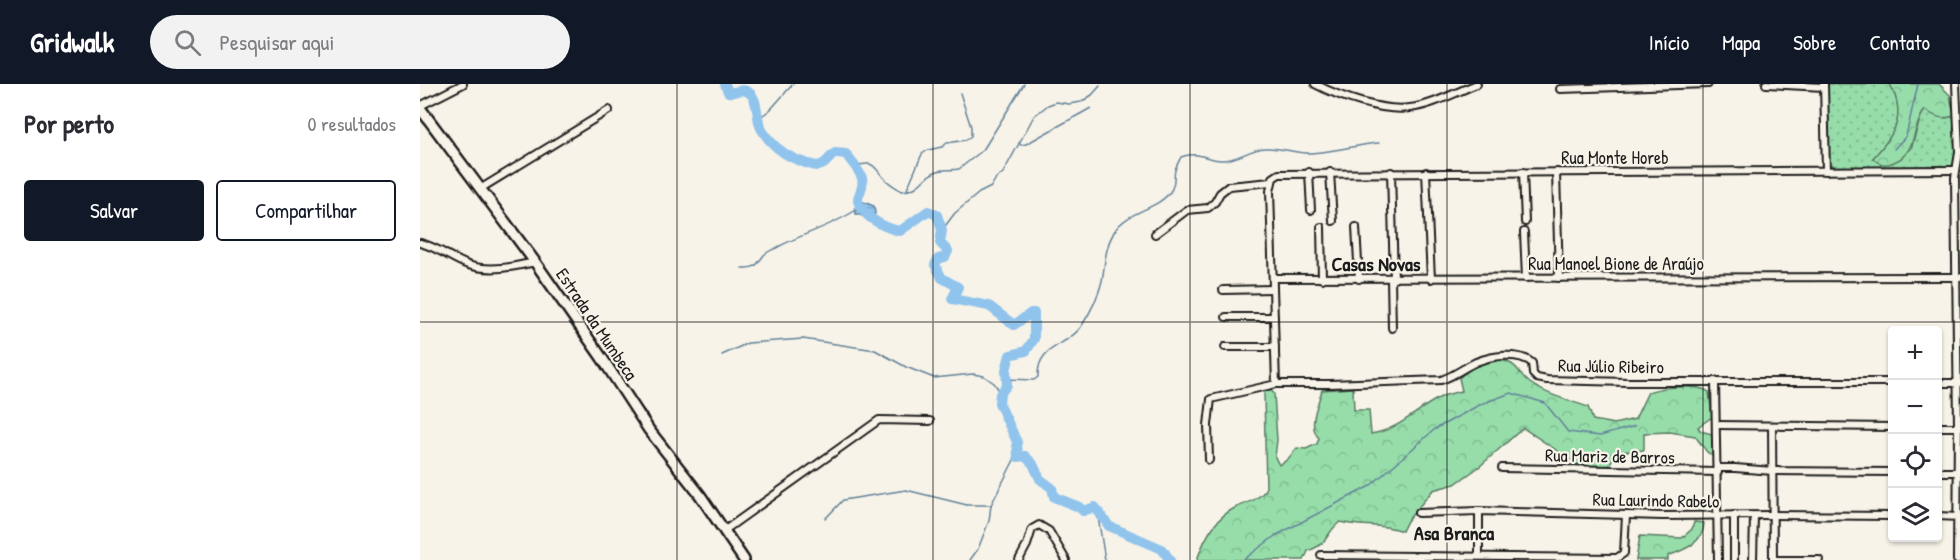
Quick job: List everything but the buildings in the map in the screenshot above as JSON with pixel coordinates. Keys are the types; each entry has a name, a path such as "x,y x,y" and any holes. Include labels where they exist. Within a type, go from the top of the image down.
{"main road":[{"name":"Estrada da Mumbeca","path":"420,107 535,262 654,437 725,530 744,560"}],"street":[{"path":"420,107 463,84"},
{"path":"1315,84 1366,103 1408,109 1477,84"},
{"path":"1560,89 1708,84"},
{"path":"1766,84 1824,86 1826,171"},
{"path":"1956,84 1959,152 1957,175 1959,383 1957,560"},
{"path":"480,189 609,110"},
{"name":"Rua Monte Horeb","path":"1272,182 1275,175 1282,173 1309,172 1826,171 1957,175"},
{"path":"1309,172 1311,210"},
{"path":"1330,172 1333,221"},
{"path":"1391,172 1392,328"},
{"path":"1426,172 1431,279"},
{"path":"1523,172 1525,222"},
{"path":"1556,172 1559,278"},
{"path":"1155,234 1187,210 1208,208 1215,202 1220,192 1229,186 1272,182 1276,384 1211,399 1208,425 1209,460"},
{"path":"1321,227 1322,279"},
{"path":"1356,227 1359,279"},
{"path":"1524,232 1526,278"},
{"path":"420,243 441,250 468,265 511,267 535,262"},
{"name":"Rua Manoel Bione de Araújo","path":"1273,278 1958,277"},
{"path":"1223,290 1273,289"},
{"path":"1226,317 1274,316"},
{"path":"1225,347 1275,347"},
{"name":"Rua Júlio Ribeiro","path":"1276,384 1441,380 1475,363 1491,358 1515,356 1530,361 1534,376 1539,380 1888,382"},
{"path":"1715,381 1718,560"},
{"path":"1942,383 1959,383"},
{"path":"725,530 879,420 930,421"},
{"path":"1716,425 1888,427"},
{"path":"1772,426 1773,560 1819,560"},
{"path":"1942,427 1959,427"},
{"name":"Rua Mariz de Barros","path":"1502,468 1718,470 1742,468 1773,471 1888,472"},
{"path":"1942,472 1959,472"},
{"path":"1479,512 1479,556"},
{"name":"Rua Laurindo Rabelo","path":"1418,513 1888,516"},
{"path":"1321,555 1620,557 1624,553 1626,515"},
{"path":"1734,515 1734,560"},
{"path":"1753,560 1754,516"},
{"path":"1942,516 1959,517"},
{"path":"1019,560 1028,545 1032,529 1039,525 1048,531 1066,560"}],"green space":[{"path":"1827,84 1890,84 1898,106 1896,124 1888,141 1873,158 1911,149 1925,110 1946,118 1954,116 1956,157 1954,166 1834,168 1828,157"},
{"path":"1890,84 1939,84 1950,95 1954,116 1939,117 1925,110 1907,152 1902,158 1885,164 1873,158 1887,141 1896,124 1898,106"},
{"path":"1501,360 1512,364 1526,379 1543,391 1588,407 1593,420 1614,424 1635,419 1648,392 1679,387 1704,389 1709,392 1712,417 1698,427 1701,431 1712,434 1714,457 1707,452 1695,436 1670,432 1644,433 1644,450 1616,452 1609,466 1580,466 1523,428 1479,467 1455,484 1433,490 1407,521 1402,531 1340,522 1324,541 1308,551 1304,560 1197,560 1207,536 1217,522 1230,511 1256,498 1266,490 1264,391 1272,391 1274,394 1277,440 1275,457 1279,465 1287,460 1297,448 1306,449 1317,444 1319,438 1314,428 1314,421 1322,390 1353,388 1354,410 1369,410 1371,434 1391,428 1443,396 1462,391 1459,378 1473,366"},
{"path":"1694,522 1704,523 1701,536 1692,545 1668,556 1668,560 1636,560 1640,536 1682,538 1692,529"}],"water":[{"path":"861,201 874,206 875,214 865,217 856,214 855,208"}],"waterway":[{"path":"725,84 728,92 744,90 750,94 755,103 762,130 785,154 816,166 825,163 835,153 846,154 862,178 858,198 860,207 875,221 900,231 928,211 937,215 942,230 940,243 948,251 945,257 938,259 935,265 942,278 958,287 952,299 989,306 1014,325 1034,313 1034,339 1026,351 1010,355 1006,370 1007,385 1000,394 999,403 1017,442 1018,457 1025,456 1033,464 1040,479 1052,488 1054,497 1079,507 1083,511 1095,507 1109,526 1162,549 1170,560"},
{"path":"758,119 771,109 793,84"},
{"path":"855,166 872,165 886,180 901,191 917,186 935,172 959,169 983,150 1024,84"},
{"path":"1894,149 1906,136 1918,84"},
{"path":"942,230 955,213 979,193 991,187 996,178 1003,173 1034,116 1056,102 1069,104 1081,102 1100,86"},
{"path":"907,189 922,154 947,143 966,140 971,136 971,127 960,93"},
{"path":"1019,143 1026,144 1091,108"},
{"path":"1006,379 1034,380 1038,377 1039,366 1047,352 1075,334 1081,327 1098,293 1107,250 1114,232 1126,219 1157,203 1170,192 1174,184 1175,168 1181,157 1197,155 1227,160 1265,148 1315,153 1379,143"},
{"path":"742,268 754,267 770,251 856,210"},
{"path":"722,355 748,343 803,339 875,350 906,367 934,378 973,374 984,376 994,383 1001,393"},
{"path":"1243,560 1275,536 1370,486 1435,429 1481,404 1511,393 1545,403 1568,432 1600,436 1635,426"},
{"path":"970,560 978,549 989,521 991,505 1018,456"},
{"path":"825,519 843,500 906,490 967,505 991,505"},
{"path":"1097,510 1105,560"}],"district":[{"name":"Casas Novas","path":"1376,263"},
{"name":"Asa Branca","path":"1454,532"}]}
